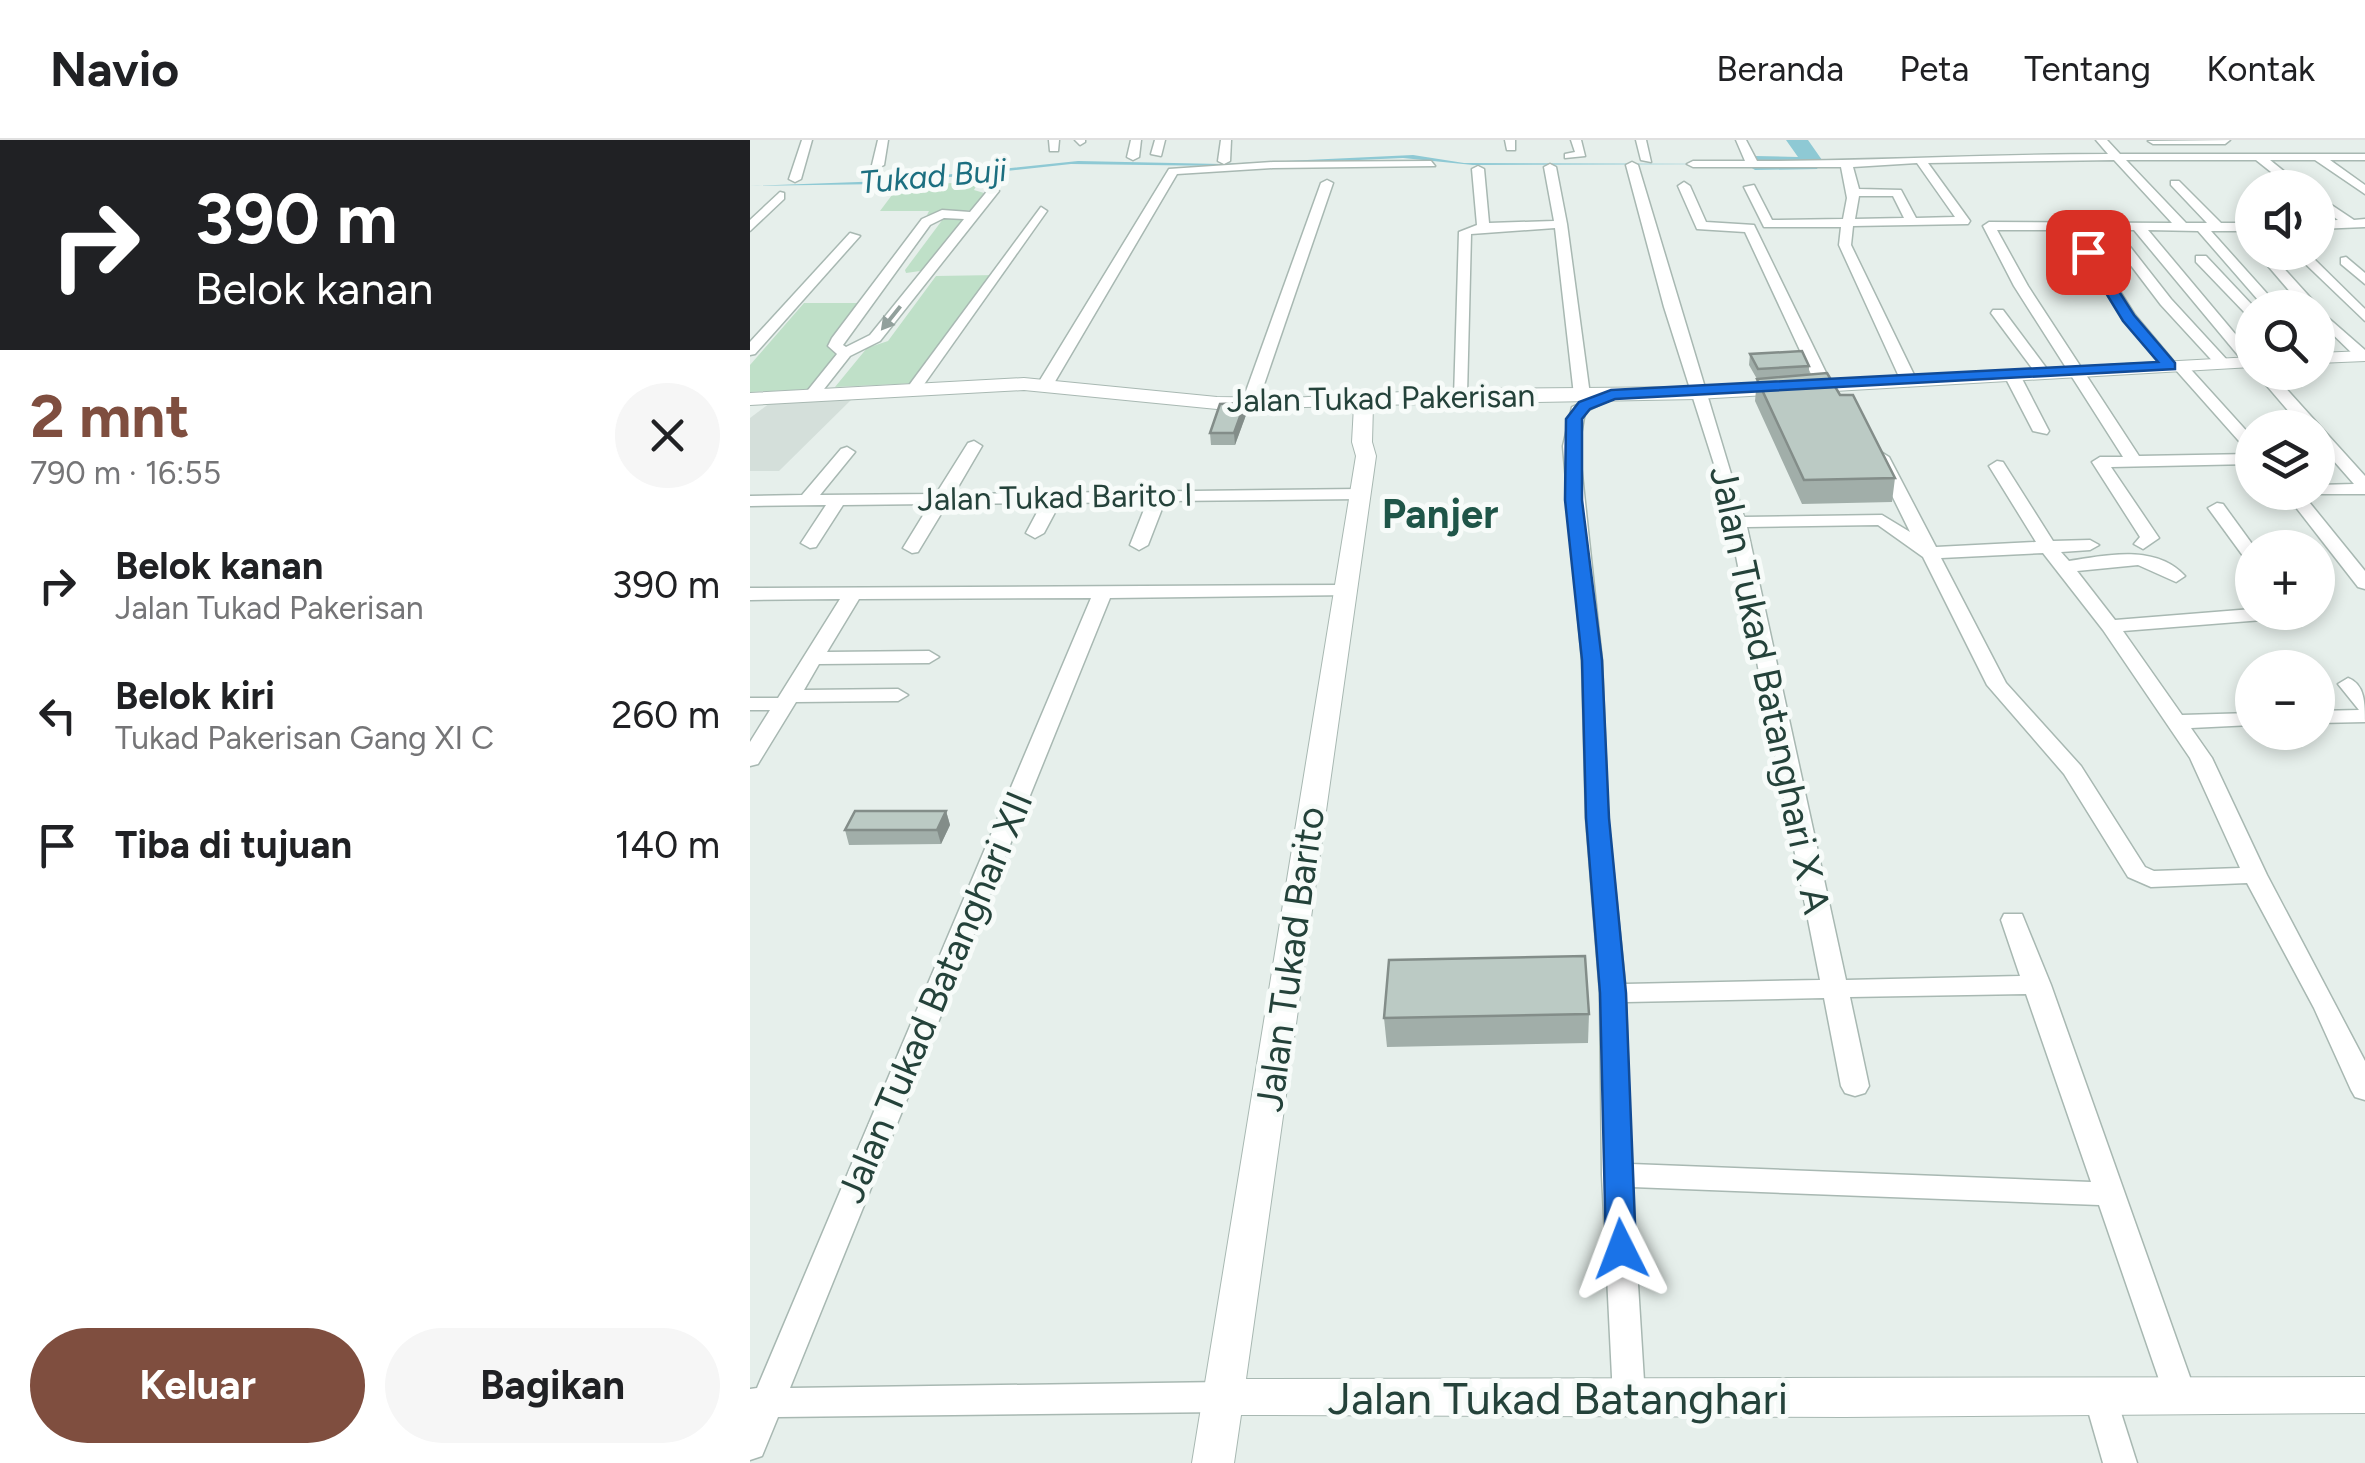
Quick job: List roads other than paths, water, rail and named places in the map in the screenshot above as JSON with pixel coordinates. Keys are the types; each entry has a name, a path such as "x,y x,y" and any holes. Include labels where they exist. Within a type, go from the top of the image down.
{"street":[{"path":"795,179 807,140"},
{"path":"878,165 883,140"},
{"path":"1133,157 1136,140"},
{"path":"1157,154 1160,140"},
{"path":"1224,161 1226,140"},
{"path":"1569,156 1581,154 1576,140"},
{"name":"Jalan Tukad Batanghari X A","path":"1641,140 1640,162 1697,393 1737,522 1855,1086"},
{"path":"1741,140 1753,163"},
{"path":"2014,140 2032,157"},
{"path":"2071,140 2085,161"},
{"path":"2101,140 2184,228"},
{"path":"2134,140 2154,158"},
{"path":"2153,141 2225,140 2244,158"},
{"path":"2274,140 2294,157"},
{"path":"2345,140 2365,157"},
{"path":"1880,144 1887,160"},
{"path":"1692,164 1846,164 1918,158 2032,157 2085,161 2365,157"},
{"path":"2318,157 2365,190"},
{"path":"1735,165 1768,224 1962,222 1918,158"},
{"path":"2259,158 2275,170"},
{"path":"1045,385 1173,171 1319,175 1431,164"},
{"path":"1846,164 1856,192 1855,206 1846,221 1845,246 1909,382"},
{"path":"1550,168 1561,224 1582,395"},
{"path":"1478,169 1483,226"},
{"path":"1248,405 1319,175"},
{"path":"2176,183 2219,228"},
{"path":"1684,186 1700,226 1750,228 1825,387"},
{"path":"812,395 845,353 874,338 994,191"},
{"path":"1856,192 1897,193 1912,222"},
{"path":"750,227 780,196"},
{"path":"2335,210 2358,223"},
{"path":"915,388 1041,211"},
{"path":"845,353 835,346 839,338 930,217 971,216"},
{"path":"1460,395 1464,234 1483,226 1561,224"},
{"path":"2072,226 2128,318 2175,366 2201,386 2235,426"},
{"path":"2132,460 2099,399 2041,317 1989,227 2235,228"},
{"path":"2108,227 2166,302 2223,364"},
{"path":"2139,228 2235,343"},
{"path":"2202,228 2257,290"},
{"path":"750,351 854,236"},
{"path":"2201,259 2235,294"},
{"path":"2346,261 2365,280"},
{"path":"2278,270 2297,290"},
{"path":"2317,270 2365,317"},
{"path":"887,276 926,276"},
{"path":"1998,313 2043,373"},
{"path":"2335,329 2364,356"},
{"path":"2335,355 2364,356"},
{"name":"Jalan Tukad Pakerisan","path":"756,403 915,388 1045,385 1248,405 1460,395 1611,395 1825,387 1851,394 1909,382 2235,364"},
{"path":"2012,375 2041,431"},
{"path":"2278,390 2296,410"},
{"path":"1611,395 1578,410 1571,446 1592,660 1598,818 1613,993 1617,1175 1629,1397"},
{"name":"Jalan Tukad Barito","path":"1213,1463 1344,591 1366,456 1376,441 1374,399"},
{"path":"1871,436 1996,685 2074,771 2136,872 2151,879 2255,875"},
{"path":"912,548 974,446"},
{"path":"807,500 848,452"},
{"path":"2335,454 2365,488"},
{"path":"2143,544 2150,538 2100,464 2104,460 2235,459"},
{"path":"1997,466 2048,547 2110,626 2201,758 2255,875 2327,1008 2365,1090"},
{"path":"2335,489 2365,488"},
{"name":"Jalan Tukad Barito I","path":"750,501 1360,494"},
{"path":"1139,545 1158,496"},
{"path":"1035,533 1054,498"},
{"path":"810,543 838,500"},
{"path":"2217,508 2235,533"},
{"path":"2306,510 2365,584"},
{"path":"1737,522 1882,520 1928,552 2090,545"},
{"path":"2063,568 2151,561 2166,565 2176,576"},
{"name":"Jalan Tukad Batanghari XII","path":"750,1445 758,1402 1103,591"},
{"path":"750,594 1344,591"},
{"path":"750,758 852,594"},
{"path":"2110,626 2235,616"},
{"path":"813,658 929,657"},
{"path":"2335,716 2364,715 2348,684"},
{"path":"750,704 898,695"},
{"path":"2178,722 2235,720"},
{"path":"2013,920 2180,1394"},
{"path":"1613,993 2038,985"},
{"path":"1617,1175 2112,1194"},
{"name":"Jalan Tukad Batanghari","path":"758,1402 2365,1394"},
{"path":"2100,1397 2120,1463"}],"water":[{"path":"1413,155 1464,163 1750,164 1473,165 1403,158 1225,166 1071,164 884,184 750,186 886,181 1078,161 1221,164"}],"waterway":[{"name":"Tukad Buji","path":"1755,163 1809,164 1811,160 1797,140"}],"district":[{"name":"Panjer","path":"1440,514"}]}
